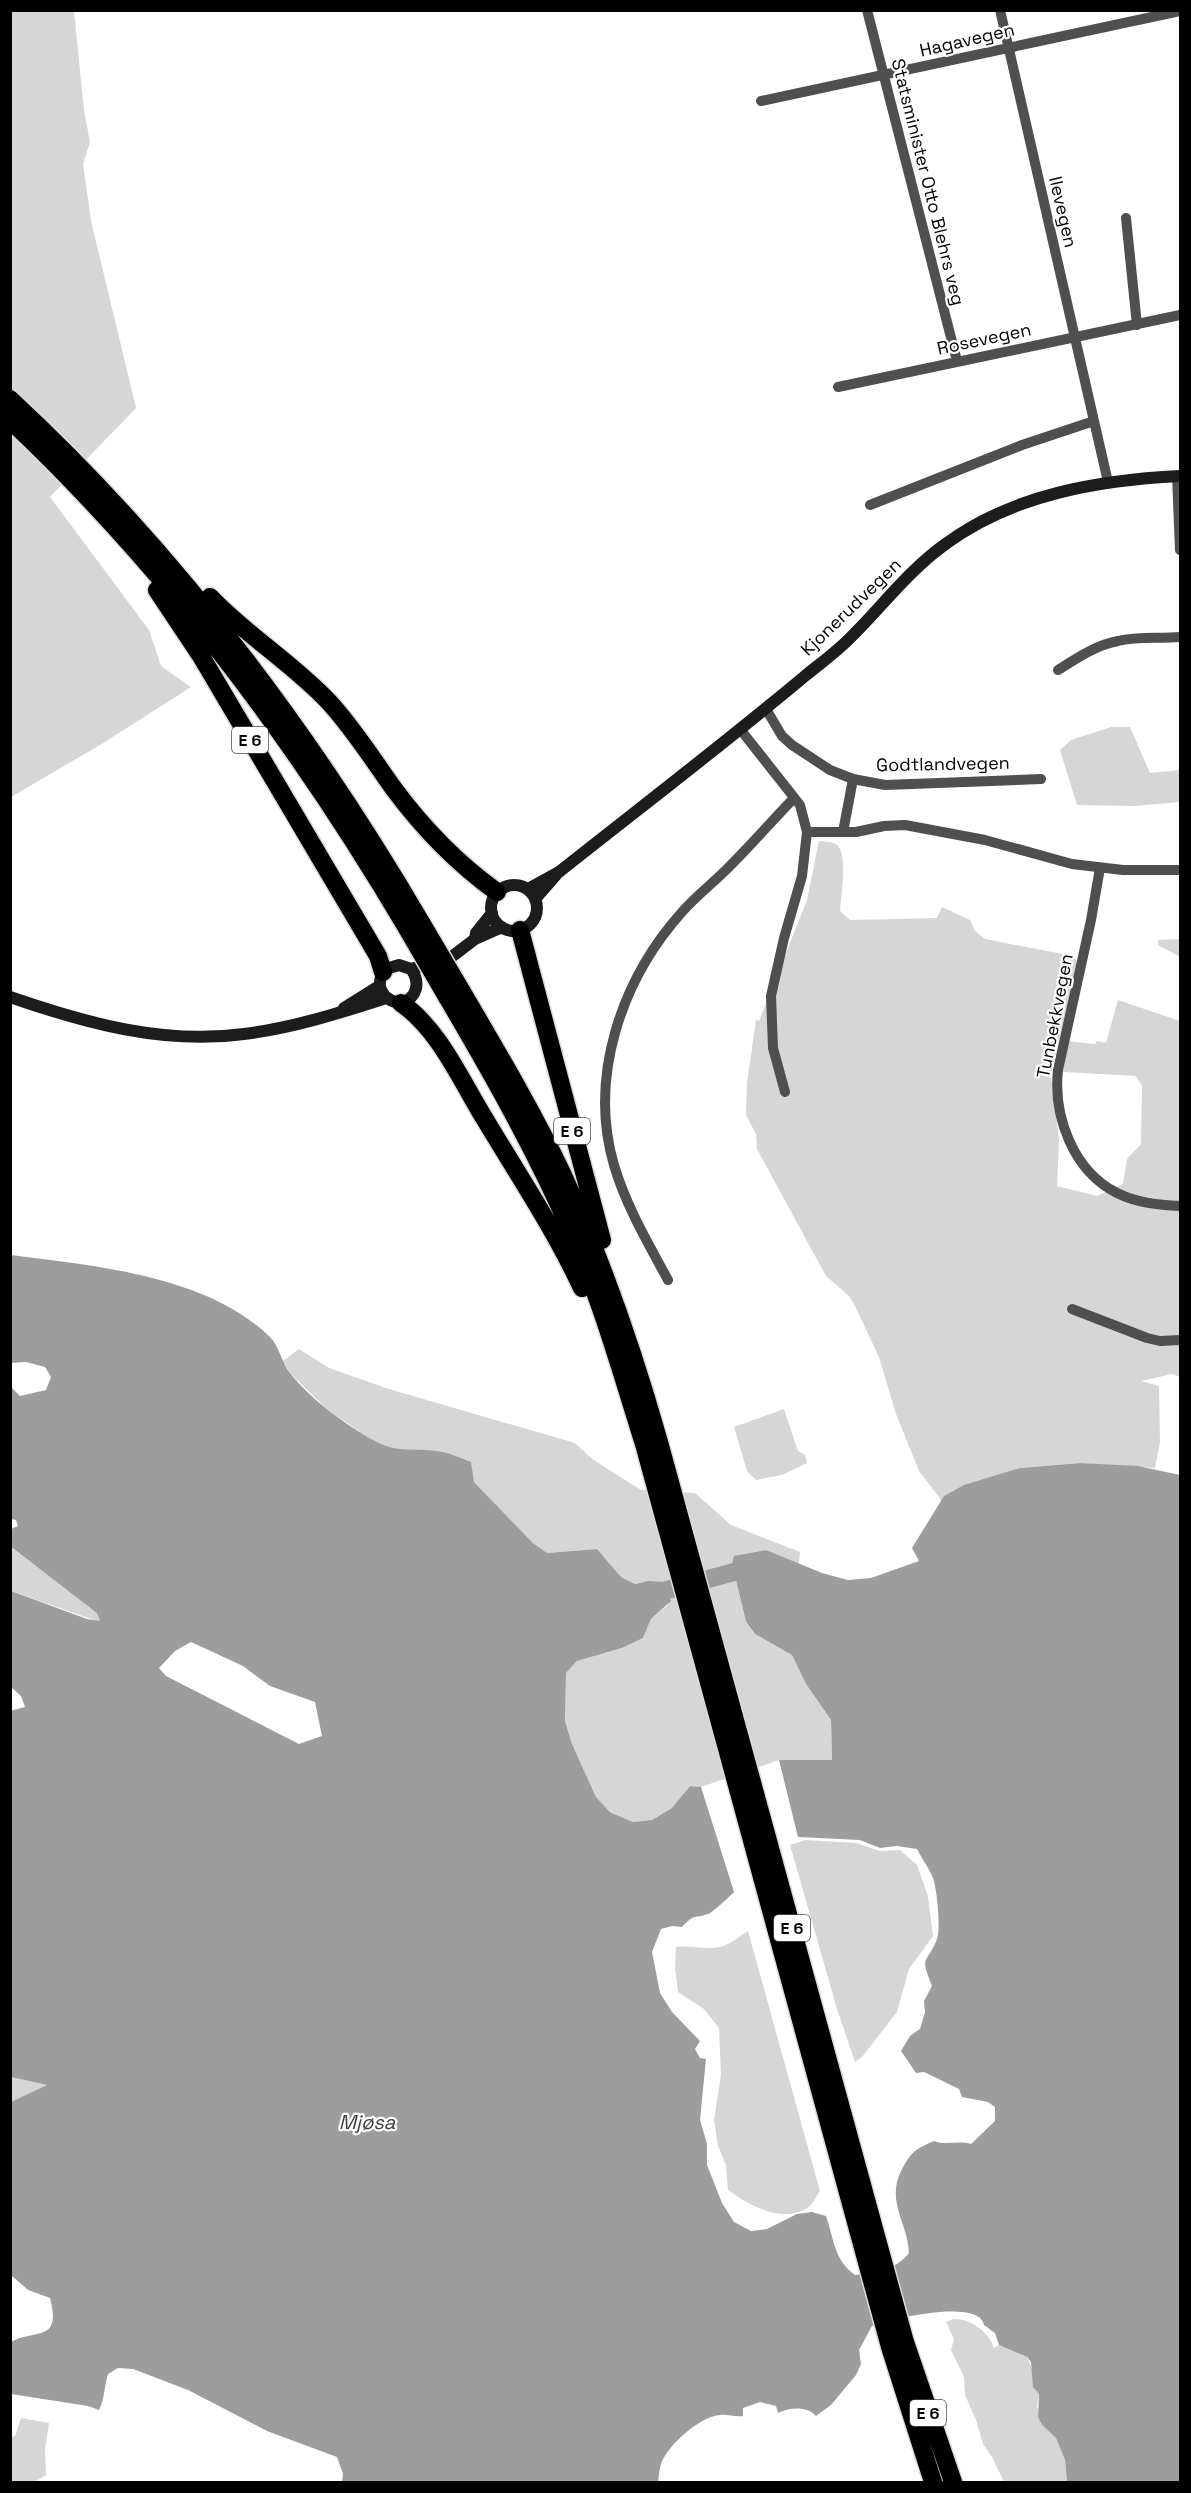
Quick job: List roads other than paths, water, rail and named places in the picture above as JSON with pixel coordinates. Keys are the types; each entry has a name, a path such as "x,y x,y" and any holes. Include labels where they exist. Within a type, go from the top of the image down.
{"highway":[{"name":"E 6","path":"10,399 71,458 159,552 234,644 299,729 368,833 415,927"},
{"name":"E 6","path":"10,420 104,515 180,602 258,699 415,927 454,993 533,1116 561,1172 596,1251 619,1337 654,1424 681,1554 933,2482"},
{"name":"E 6","path":"104,515 201,656 376,952 381,979"},
{"name":"E 6","path":"159,552 194,579 225,612 329,702 420,821 463,865 497,891"},
{"name":"E 6","path":"511,928 608,1257 619,1337"},
{"name":"E 6","path":"393,1000 426,1025 619,1337"},
{"name":"E 6","path":"897,2344 953,2482"}],"main road":[{"name":"Kjonerudvegen","path":"10,997 93,1023 144,1032 191,1036 242,1034 267,1030 340,1011 412,997 417,985 445,960 475,939 533,920 537,908 532,894 766,709 852,637 914,572 948,542 1005,511 1063,492 1108,482 1179,476"},
{"path":"497,891 509,885 515,885 532,894"},
{"name":"Kjonerudvegen","path":"475,939 476,933 492,913 493,898 497,891"},
{"path":"492,913 496,921 511,928"},
{"name":"Kjonerudvegen","path":"340,1011 381,979 390,967 399,964 411,969 445,960"},
{"path":"411,969 416,976 417,985"},
{"path":"381,979 393,1000"}],"street":[{"name":"Statsminister Otto Blehrs veg","path":"867,10 957,361"},
{"name":"Ilevegen","path":"1000,10 1108,482"},
{"name":"Hagavegen","path":"761,101 1180,11"},
{"path":"1126,218 1137,325"},
{"name":"Rosevegen","path":"838,387 1180,315"},
{"path":"870,505 1050,435 1094,421"},
{"path":"1179,476 1180,550"},
{"path":"1058,670 1090,651 1111,642 1180,637"},
{"name":"Godtlandvegen","path":"766,709 782,736 792,745 830,770 853,779 885,785 1041,779"},
{"path":"740,729 800,805 807,832 802,876 784,938 771,996 773,1048 785,1092"},
{"path":"843,832 853,779"},
{"path":"668,1280 639,1226 614,1164 606,1118 605,1093 610,1047 629,995 657,944 682,912 729,867 794,798"},
{"path":"807,832 856,832 884,826 905,825 964,835 1072,864 1123,870 1180,870"},
{"name":"Tunbekkvegen","path":"1100,868 1058,1070 1057,1094 1060,1119 1070,1142 1087,1169 1106,1186 1140,1201 1180,1206"},
{"path":"1072,1309 1148,1338 1160,1341 1180,1340"}],"water":[{"name":"Mjøsa","path":"11,1255 113,1269 182,1287 244,1316 270,1337 287,1369 298,1383 329,1411 364,1435 382,1445 440,1452 471,1462 474,1482 533,1543 547,1553 597,1549 621,1577 635,1584 648,1581 665,1582 671,1601 651,1619 643,1638 622,1648 577,1661 566,1673 565,1721 572,1744 596,1797 610,1812 633,1822 652,1820 672,1808 690,1786 701,1787 734,1892 708,1914 692,1918 682,1927 672,1926 661,1929 652,1952 660,1993 672,2012 700,2041 695,2049 700,2058 706,2059 700,2120 707,2144 707,2165 722,2203 734,2222 751,2231 767,2229 797,2214 812,2212 826,2216 839,2256 855,2275 892,2267 909,2253 896,2193 901,2171 911,2156 917,2149 934,2141 971,2144 995,2121 995,2107 988,2102 962,2097 959,2089 924,2072 916,2073 901,2051 910,2036 920,2029 925,2012 924,2001 932,1986 925,1964 937,1939 939,1926 934,1883 917,1849 897,1846 880,1848 860,1840 798,1837 779,1760 832,1760 831,1720 806,1684 792,1655 755,1634 746,1622 732,1564 734,1556 766,1550 822,1573 848,1580 871,1578 919,1561 912,1548 944,1496 964,1485 1020,1468 1080,1463 1138,1466 1180,1475 1180,2482 1067,2482 1065,2460 1056,2438 1042,2425 1038,2417 1039,2394 1033,2387 1031,2362 1027,2357 999,2345 995,2333 978,2317 967,2313 914,2315 872,2326 859,2350 861,2364 856,2375 831,2405 816,2416 808,2410 798,2408 778,2413 776,2406 760,2402 743,2408 743,2416 712,2417 694,2426 670,2449 661,2464 658,2482 342,2482 343,2474 337,2457 267,2431 188,2390 133,2369 118,2368 108,2374 99,2410 88,2406 11,2394 11,2342 44,2332 52,2322 53,2313 50,2298 28,2290 11,2275 11,2102 47,2085 11,2077 10,1711 25,1707 21,1696 11,1687 11,1591 87,1619 100,1621 97,1613 11,1547 11,1529 18,1526 16,1520 11,1519 10,1386 20,1396 46,1390 51,1377 45,1367 26,1362 11,1363","holes":["191,1642 243,1666 270,1686 315,1702 322,1736 299,1744 166,1676 159,1668 175,1651"]}],"waterway":[{"path":"667,1590 734,1572"}]}
